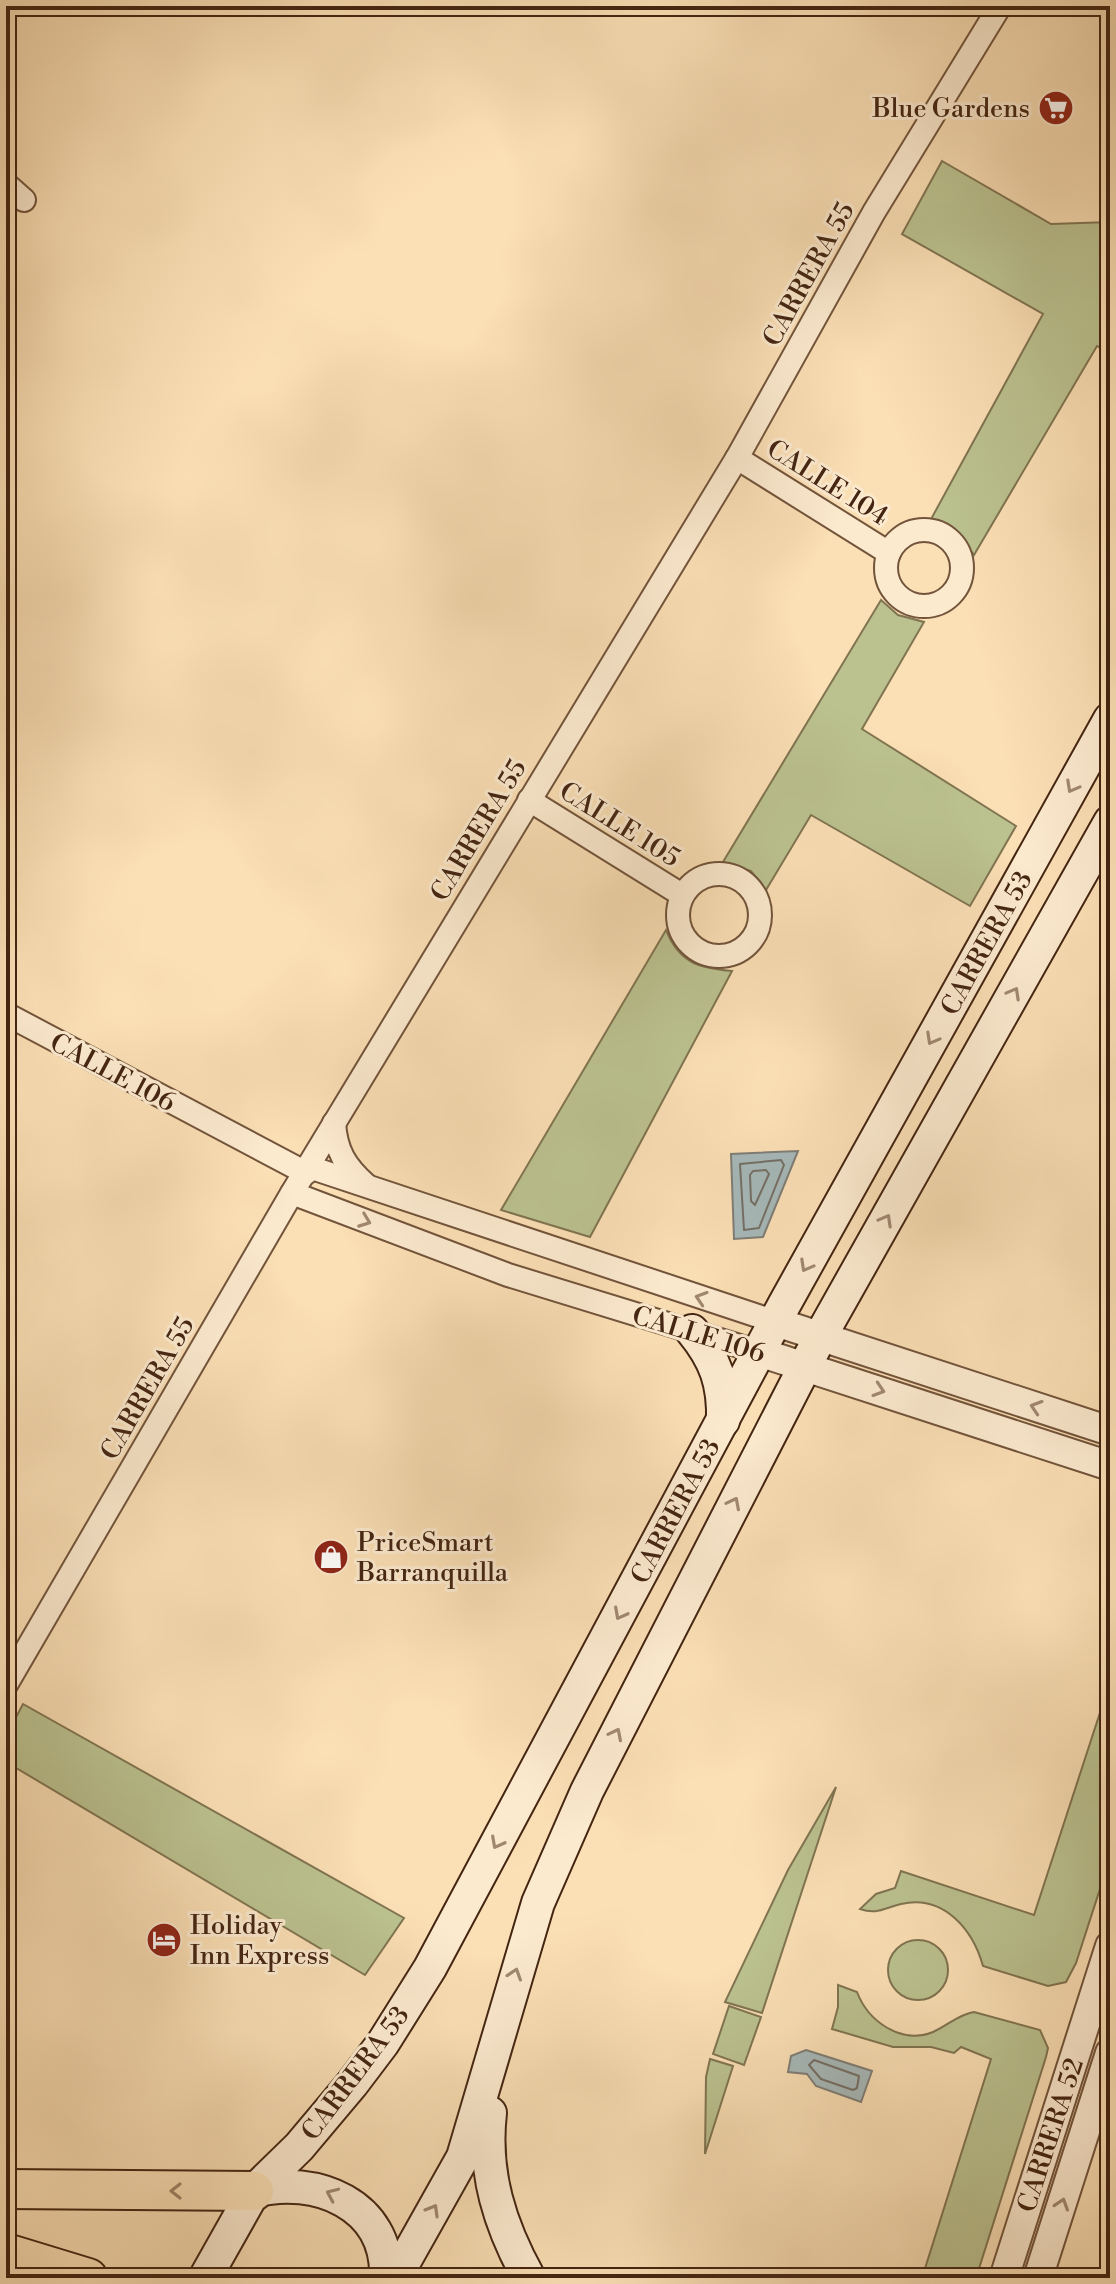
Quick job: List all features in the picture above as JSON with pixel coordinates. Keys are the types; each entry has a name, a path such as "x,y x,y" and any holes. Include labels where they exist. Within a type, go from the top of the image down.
{"highway":[{"path":"6,2189 254,2191"},
{"path":"6,2253 88,2278"}],"main road":[{"name":"CARRERA 53","path":"205,2278 254,2191 299,2147 352,2084 383,2043 430,1968 759,1352 1110,719"},
{"name":"CARRERA 53","path":"395,2278 463,2157 496,2049 510,1989 538,1903 587,1791 820,1337 1110,822"},
{"path":"692,1331 708,1350 719,1372 723,1421"},
{"path":"496,2049 486,2144 493,2190 509,2242 529,2278"},
{"path":"254,2191 298,2184 345,2200 372,2229 382,2250 386,2278"}],"street":[{"name":"CARRERA 55","path":"6,1685 292,1193 737,458 874,212 1000,6"},
{"path":"6,184 24,200"},
{"name":"CALLE 104","path":"737,458 889,553"},
{"name":"CALLE 105","path":"529,800 682,895"},
{"name":"CALLE 106","path":"6,1014 307,1170 1110,1431"},
{"name":"CALLE 106","path":"334,1123 336,1146 347,1168 366,1185 389,1195"},
{"name":"CALLE 106","path":"292,1193 508,1275 805,1366 1110,1466"},
{"name":"CARRERA 52","path":"1004,2278 1110,1946"},
{"name":"CARRERA 52","path":"1038,2278 1110,2053"}],"green space":[{"path":"942,161 1051,224 1110,222 1110,352 1097,346 974,555 958,536 930,521 1043,314 902,234"},
{"path":"881,600 898,615 924,622 862,729 1016,826 970,906 811,815 766,890 751,871 723,862"},
{"path":"666,930 677,950 692,962 732,971 590,1237 501,1210"},
{"path":"1110,1682 1110,1858 1076,1963 1066,1982 1048,1986 983,1966 964,1928 931,1904 916,1902 876,1911 860,1909 876,1894 895,1888 901,1871 1034,1915"},
{"path":"23,1704 404,1918 365,1975 6,1762 6,1736"},
{"path":"836,1787 762,2013 725,2002 788,1870"},
{"path":"918,1940 930,1942 939,1949 946,1958 946,1982 939,1991 930,1998 918,2000 906,1998 897,1991 890,1982 888,1970 890,1958 897,1949 906,1942"},
{"path":"838,1985 857,1992 877,2021 898,2033 921,2035 933,2032 974,2012 1040,2030 1048,2048 1046,2057 976,2278 922,2278 991,2059 961,2047 954,2053 931,2047 893,2047 832,2029 838,2007"},
{"path":"729,2006 761,2017 744,2065 713,2054"},
{"path":"710,2059 733,2066 705,2154 706,2077"}],"water":[{"path":"798,1151 763,1237 734,1239 731,1154"},
{"path":"806,2050 872,2071 861,2102 816,2086 807,2074 788,2072 791,2056"}],"place":[{"name":"Blue Gardens","path":"1056,108"},
{"name":"PriceSmart Barranquilla","path":"331,1557"},
{"name":"Holiday Inn Express","path":"164,1940"}]}
